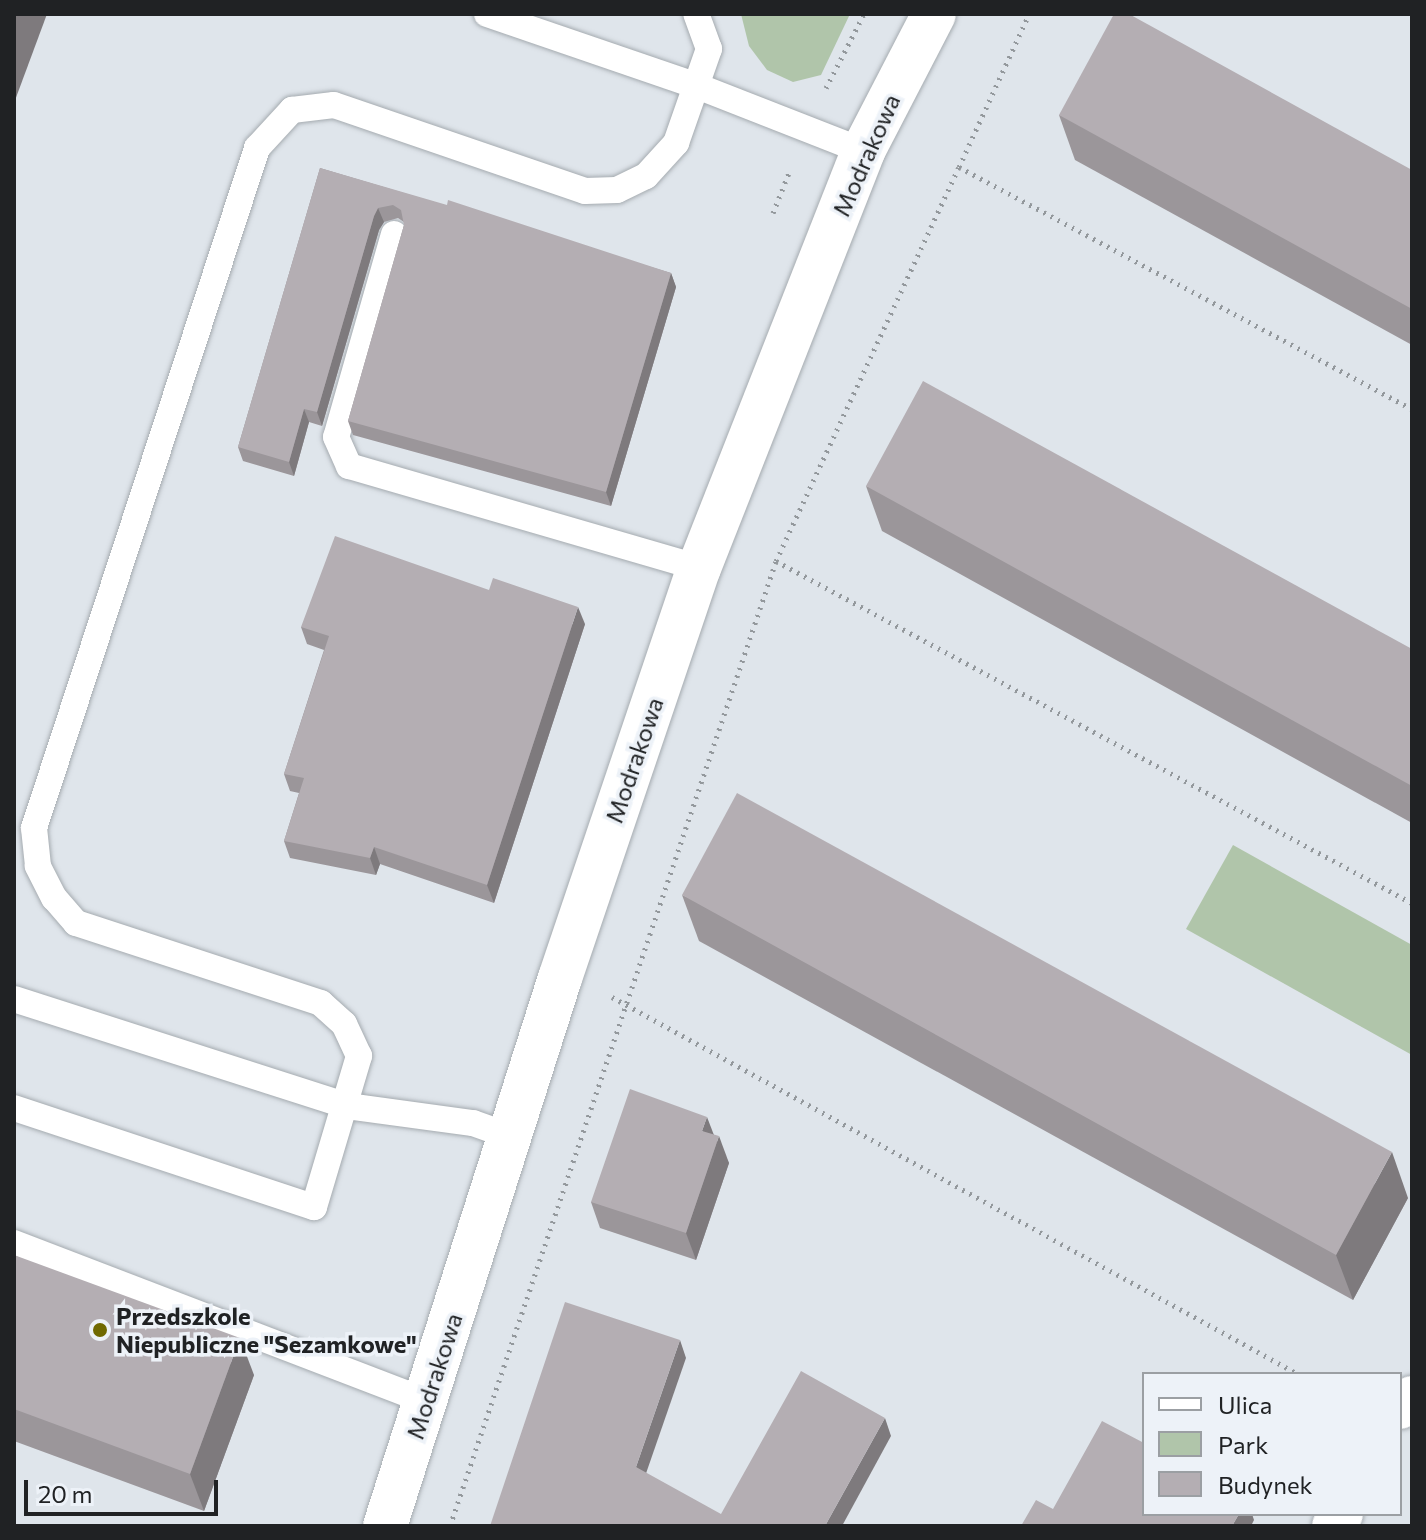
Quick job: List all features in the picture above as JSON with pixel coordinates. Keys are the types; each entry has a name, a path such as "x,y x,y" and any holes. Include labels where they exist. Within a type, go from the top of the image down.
{"street":[{"name":"Modrakowa","path":"385,1526 512,1137 560,978 699,568 863,151 934,14"}],"lane":[{"path":"487,14 697,86 863,151"},
{"path":"14,1108 314,1207 347,1106 359,1056 344,1024 321,1003 76,923 54,898 38,866 34,828 257,148 292,110 334,105 585,191 617,190 646,176 676,143 709,49 696,14"},
{"path":"394,234 336,437 349,466 699,568"},
{"path":"14,999 347,1106 473,1123 512,1137"},
{"path":"14,1243 426,1401"}],"path":[{"path":"450,1526 776,561 1029,14"},
{"path":"959,167 1412,409"},
{"path":"776,561 1412,903"},
{"path":"560,978 627,1003 1294,1372"}],"green space":[{"path":"741,14 850,14 821,75 793,82 767,70 749,46"},
{"path":"1233,845 1412,945 1412,1055 1186,929"}],"building":[{"path":"1114,14 1129,14 1412,170 1412,309 1059,115"},
{"path":"320,168 447,205 448,200 671,273 606,492 348,421 404,225 401,210 393,205 378,208 374,216 317,412 304,409 289,462 238,447"},
{"path":"923,381 1412,649 1412,786 866,486"},
{"path":"335,536 489,590 493,578 578,607 487,885 374,847 370,858 284,841 304,778 284,774 329,636 301,627"},
{"path":"737,793 1392,1152 1336,1255 682,895"},
{"path":"630,1089 707,1117 702,1131 719,1136 686,1233 591,1202"},
{"path":"14,1255 240,1338 190,1474 14,1409"},
{"path":"565,1302 680,1340 636,1467 721,1514 801,1371 885,1418 825,1526 490,1526"},
{"path":"1102,1421 1142,1442 1142,1516 1238,1516 1232,1526 1021,1526 1036,1500 1053,1509"}],"place":[{"name":"Przedszkole Niepubliczne \"Sezamkowe\"","path":"100,1330"}]}
